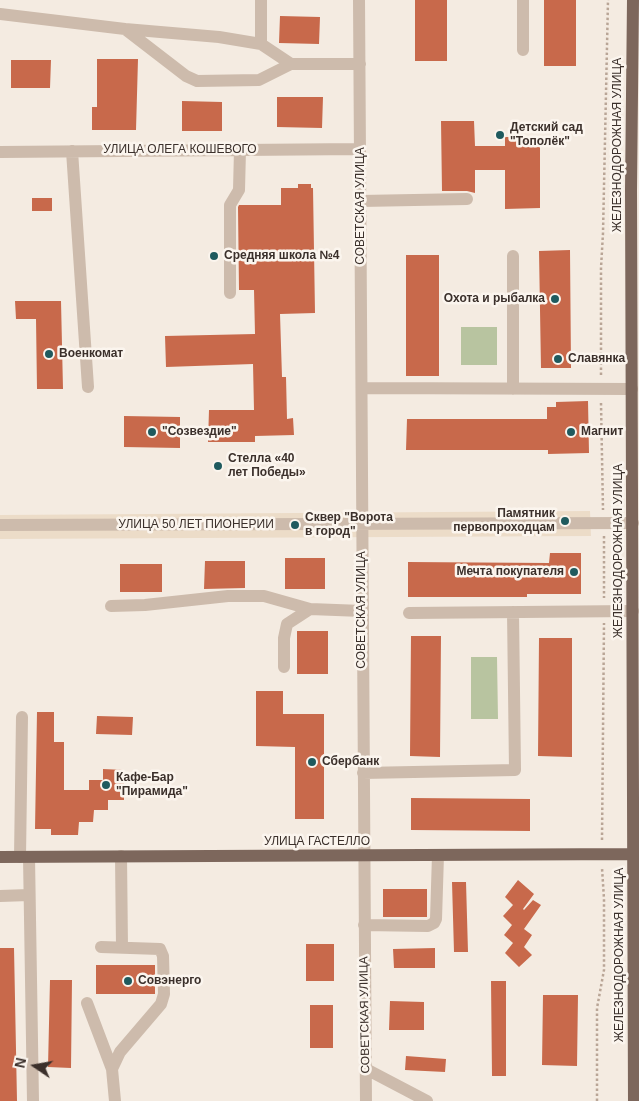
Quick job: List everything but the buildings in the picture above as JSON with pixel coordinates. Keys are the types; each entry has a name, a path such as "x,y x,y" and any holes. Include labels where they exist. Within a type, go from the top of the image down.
{"main road":[{"name":"ЖЕЛЕЗНОДОРОЖНАЯ УЛИЦА","path":"633,0 635,190 632,389 634,1101"},
{"name":"УЛИЦА ГАСТЕЛЛО","path":"0,857 634,854"}],"street":[{"path":"261,0 261,44"},
{"name":"СОВЕТСКАЯ УЛИЦА","path":"359,0 366,1101"},
{"path":"523,50 524,0"},
{"path":"0,14 261,44 291,64"},
{"path":"124,29 186,76 197,80 260,80 291,64 360,64"},
{"name":"УЛИЦА ОЛЕГА КОШЕВОГО","path":"0,152 360,149"},
{"path":"230,294 230,205 239,190 240,150"},
{"path":"72,151 88,387"},
{"path":"361,201 467,199"},
{"path":"513,256 514,389"},
{"path":"362,388 632,389"},
{"name":"УЛИЦА 50 ЛЕТ ПИОНЕРИИ","path":"0,525 633,524"},
{"path":"111,606 145,605 237,596 264,596 310,610 362,611"},
{"path":"284,667 284,638 287,624 310,610"},
{"path":"409,613 633,611"},
{"path":"363,773 515,770 513,612"},
{"path":"22,717 25,857 29,895 33,1101"},
{"path":"364,925 428,926 434,923 436,919 438,855"},
{"path":"121,856 122,947"},
{"path":"0,896 29,895"},
{"path":"101,947 160,949 163,956 164,994 161,1004 120,1052 112,1069"},
{"path":"87,1002 112,1069 115,1101"},
{"path":"366,1069 427,1101"}],"path":[{"path":"597,1101 597,1008 604,970 602,854 604,612 601,268 608,0"}],"green space":[{"path":"461,327 497,327 497,365 461,365"},
{"path":"471,657 497,657 498,719 471,719"}],"shaded area":[{"name":"Сквер \"Ворота в город\"","path":"590,511 591,536 0,539 0,515"}],"place":[{"name":"Детский сад \"Тополёк\"","path":"500,135"},
{"name":"Средняя школа №4","path":"214,256"},
{"name":"Охота и рыбалка","path":"555,299"},
{"name":"Военкомат","path":"49,354"},
{"name":"Славянка","path":"558,359"},
{"name":"\"Созвездие\"","path":"152,432"},
{"name":"Магнит","path":"571,432"},
{"name":"Стелла «40 лет Победы»","path":"218,466"},
{"name":"Памятник первопроходцам","path":"565,521"},
{"name":"Сквер \"Ворота в город\"","path":"295,525"},
{"name":"Мечта покупателя","path":"574,572"},
{"name":"Сбербанк","path":"312,762"},
{"name":"Кафе-Бар \"Пирамида\"","path":"106,785"},
{"name":"Совэнерго","path":"128,981"}]}
